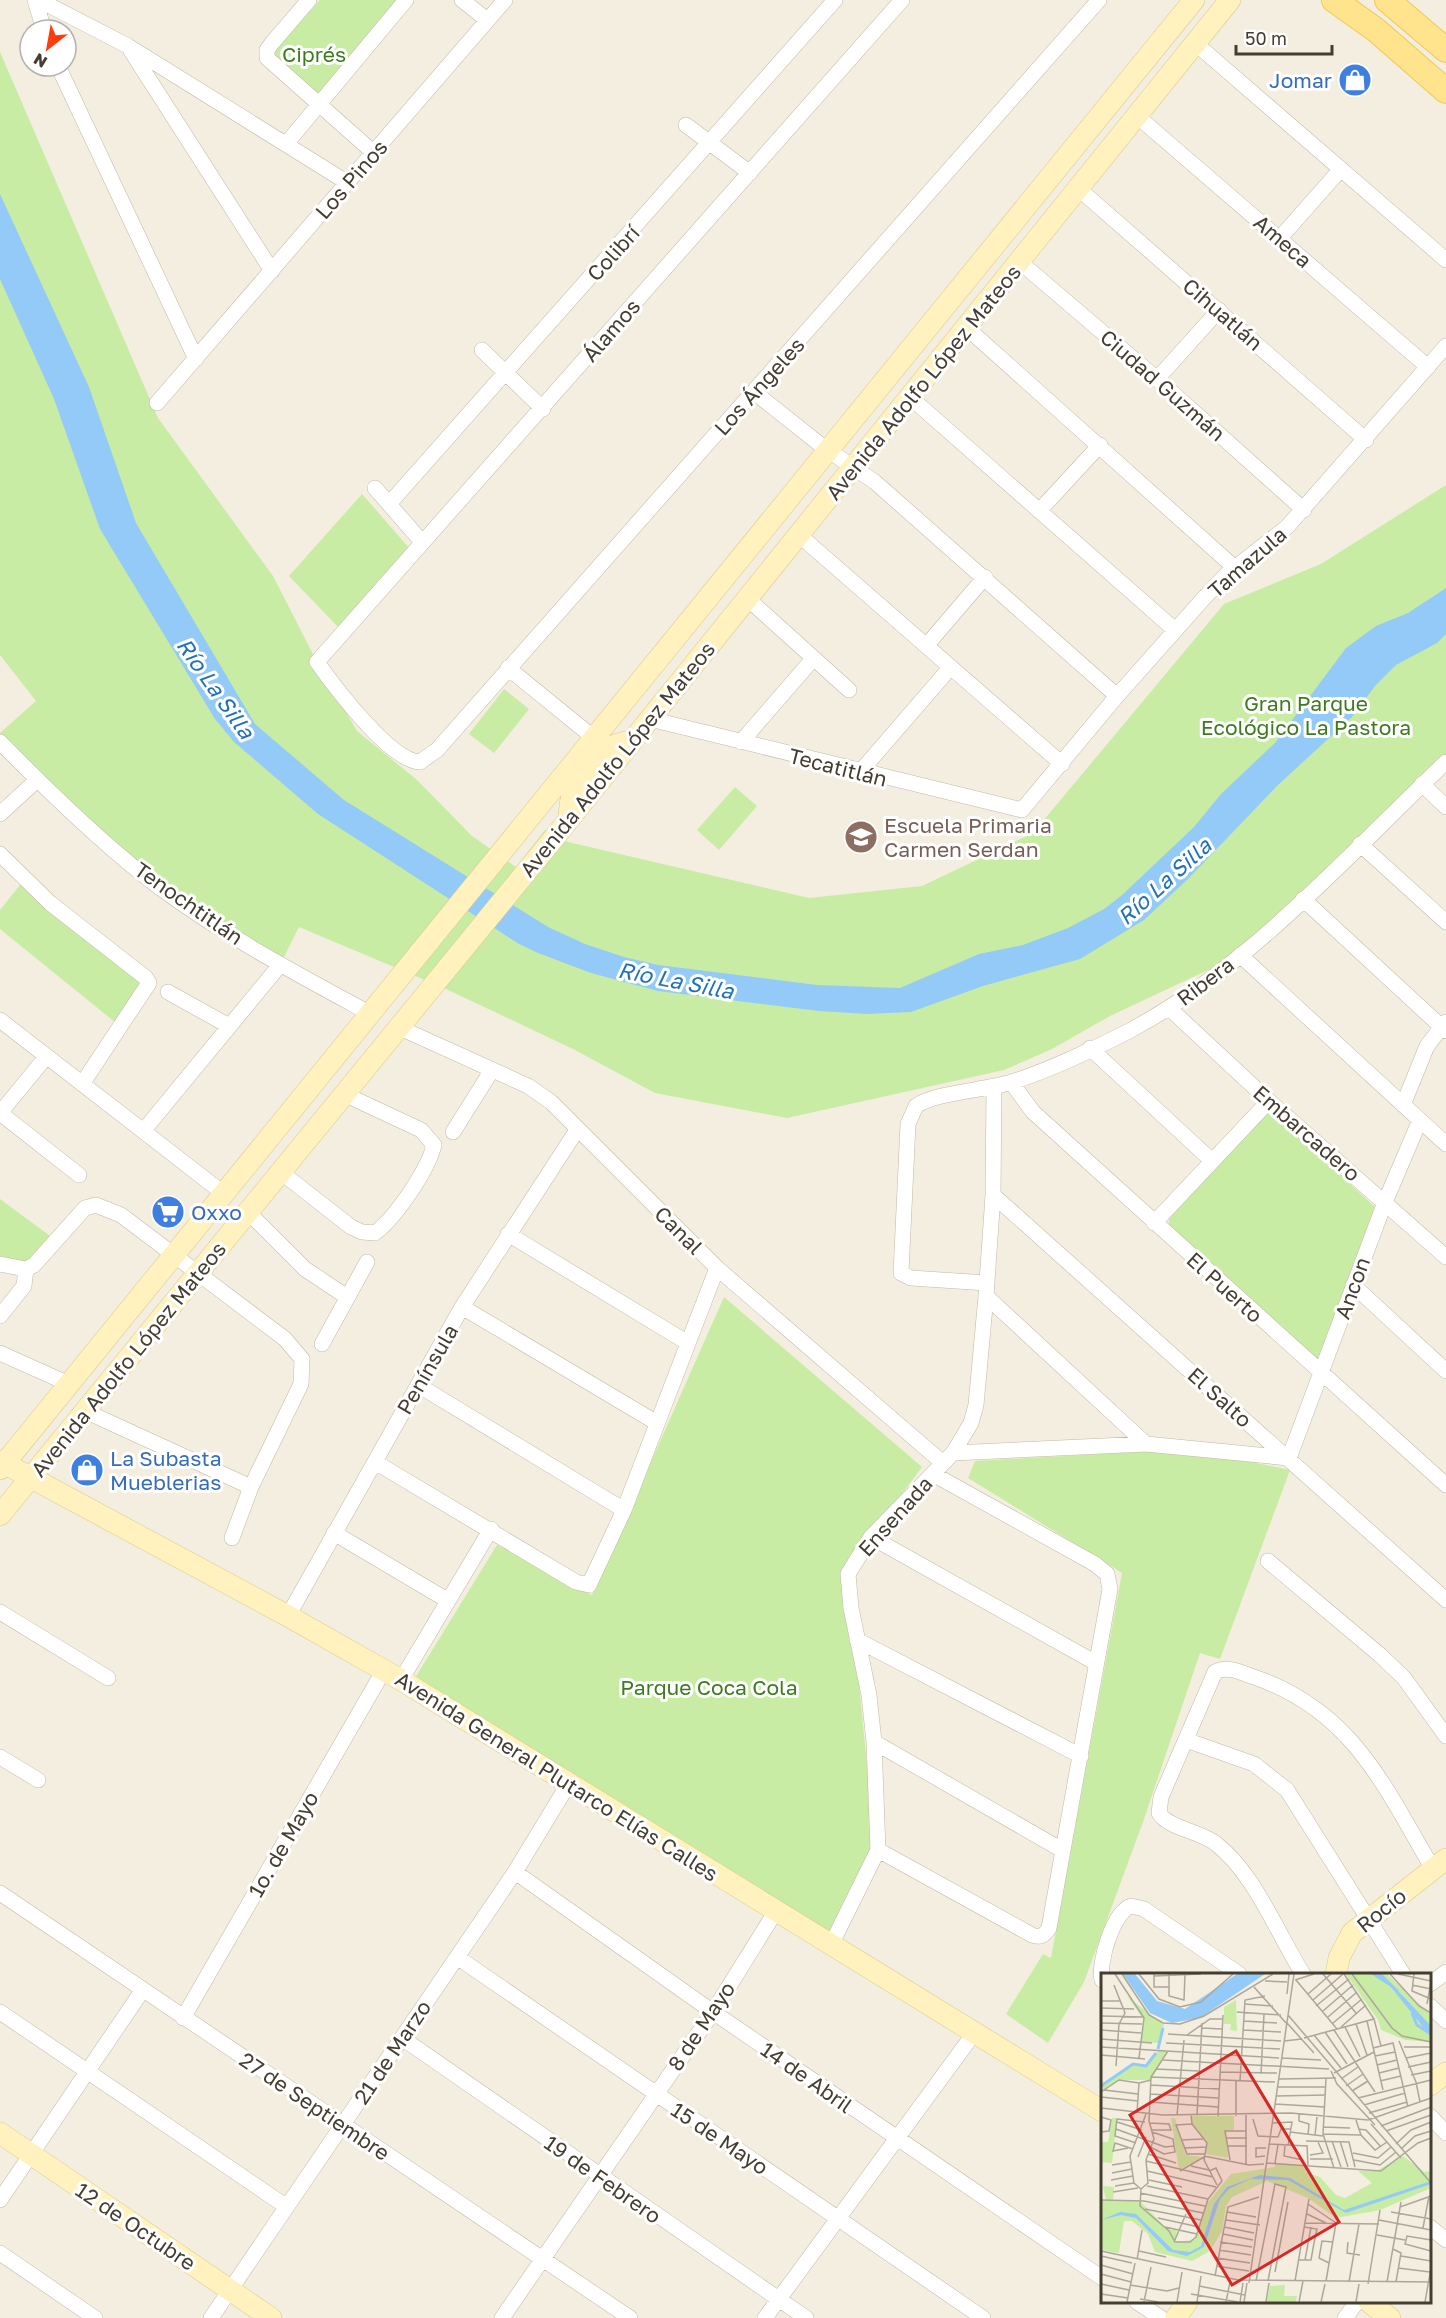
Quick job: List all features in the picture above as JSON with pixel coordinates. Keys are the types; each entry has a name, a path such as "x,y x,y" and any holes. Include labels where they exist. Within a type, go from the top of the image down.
{"main road":[{"name":"Avenida Adolfo López Mateos","path":"2,1465 1194,0"},
{"name":"Avenida Adolfo López Mateos","path":"0,1515 282,1173 404,1019 911,398 1230,0"},
{"path":"1334,0 1376,30 1446,91"},
{"path":"1387,0 1446,50"},
{"path":"1067,154 1085,181"},
{"name":"Avenida General Plutarco Elías Calles","path":"2,1465 32,1478 288,1616 392,1675 776,1911 832,1943 1101,2110"},
{"name":"Rocío","path":"1336,1973 1339,1958 1352,1933 1368,1918 1440,1864"},
{"path":"1431,2084 1446,2073"},
{"name":"12 de Octubre","path":"0,2133 271,2318"},
{"path":"1176,2318 1186,2303"},
{"path":"1371,2303 1390,2318"}],"street":[{"path":"37,0 41,18"},
{"path":"37,0 128,46 348,183"},
{"path":"309,0 272,43 266,54 271,63 374,153"},
{"path":"286,144 406,0"},
{"path":"462,0 488,20"},
{"name":"Los Pinos","path":"157,403 506,0"},
{"name":"Colibrí","path":"389,504 710,144 835,0"},
{"name":"Álamos","path":"413,762 399,753 356,714 317,662 543,409 902,0"},
{"name":"Los Ángeles","path":"413,762 420,762 432,755 1099,0"},
{"path":"1195,43 1446,260"},
{"path":"128,46 272,271"},
{"path":"64,78 196,358"},
{"name":"Ameca","path":"1137,116 1428,367"},
{"path":"686,125 750,173"},
{"path":"1280,238 1341,169"},
{"name":"Cihuatlán","path":"1085,181 1219,310 1366,440"},
{"name":"Ciudad Guzmán","path":"1020,262 1157,379 1304,510"},
{"path":"1157,379 1219,310"},
{"path":"967,328 1235,568"},
{"name":"Tamazula","path":"1026,807 1117,696 1175,630 1235,568 1280,535 1304,510 1446,346"},
{"path":"482,350 543,409"},
{"path":"754,392 828,450 874,482 1117,696"},
{"path":"911,398 1175,630"},
{"path":"1039,511 1100,446"},
{"path":"375,488 422,542"},
{"path":"799,535 1062,764"},
{"path":"926,646 984,577"},
{"path":"747,598 849,690"},
{"path":"741,742 813,659"},
{"path":"508,668 594,738"},
{"path":"860,772 951,668"},
{"name":"Tecatitlán","path":"650,719 1015,811 1026,807"},
{"name":"Tenochtitlán","path":"0,742 37,780 158,886 280,964 370,1014"},
{"name":"Ribera","path":"986,1289 903,1275 900,1265 908,1124 912,1111 924,1101 1011,1082 1127,1032 1169,1008 1240,955 1303,899 1446,762"},
{"path":"0,813 37,780"},
{"path":"1422,784 1446,807"},
{"path":"1360,844 1446,921"},
{"path":"0,854 50,903 146,978 149,983 82,1084"},
{"path":"1303,899 1444,1027 1427,1046 1403,1105"},
{"path":"1240,955 1446,1144"},
{"path":"144,1130 280,964"},
{"path":"168,992 229,1026"},
{"name":"Embarcadero","path":"1169,1008 1269,1101 1446,1257"},
{"name":"Canal","path":"404,1019 492,1070 540,1093 717,1268 943,1463 1107,1574 1110,1590 1096,1663"},
{"path":"0,1020 46,1058 144,1130 223,1193"},
{"path":"1090,1048 1211,1160"},
{"path":"46,1058 0,1113 80,1175"},
{"path":"453,1132 492,1070"},
{"name":"El Puerto","path":"1011,1082 1025,1104 1446,1485"},
{"name":"Ensenada","path":"832,1943 878,1850 874,1742 869,1695 857,1640 848,1574 871,1537 943,1463 971,1423 976,1405 993,1195 994,1087"},
{"path":"282,1173 344,1222 369,1234 384,1225 419,1178 429,1161 434,1144 421,1130 344,1094"},
{"path":"1154,1223 1269,1101"},
{"name":"Ancon","path":"1289,1458 1385,1202 1420,1120"},
{"name":"Península","path":"288,1616 462,1307 577,1130"},
{"name":"El Salto","path":"993,1195 1446,1600"},
{"path":"0,1264 26,1269 40,1260 85,1208 96,1205 121,1215 148,1238 199,1272 285,1339 302,1359 301,1384 251,1487 232,1538"},
{"path":"248,1212 305,1269 347,1297"},
{"path":"508,1234 688,1343"},
{"path":"322,1344 367,1262"},
{"path":"375,1462 491,1529 576,1582 590,1585 624,1510 717,1268"},
{"path":"0,1316 24,1286 26,1269"},
{"path":"1353,1286 1446,1371"},
{"path":"986,1289 1146,1444"},
{"path":"462,1307 657,1424"},
{"path":"0,1353 69,1384"},
{"path":"418,1385 624,1510"},
{"path":"87,1412 251,1487"},
{"path":"943,1463 1146,1444 1289,1458"},
{"name":"1o. de Mayo","path":"183,2018 392,1675 447,1600 491,1529"},
{"path":"334,1533 447,1600"},
{"path":"871,1537 1096,1663 1081,1756 1048,1928 1041,1937 1032,1935 878,1850"},
{"path":"1268,1562 1388,1663 1425,1705 1446,1736"},
{"path":"0,1612 108,1678"},
{"path":"857,1640 1081,1756"},
{"path":"1302,1973 1249,1882 1231,1857 1203,1834 1166,1821 1159,1813 1159,1807 1212,1676 1219,1670 1233,1671 1265,1681 1295,1696 1339,1727 1367,1757 1440,1864"},
{"path":"1186,1740 1254,1764 1287,1790 1402,1973"},
{"path":"874,1742 1062,1850"},
{"path":"0,1757 38,1780"},
{"name":"21 de Marzo","path":"211,2318 515,1872 570,1783"},
{"name":"14 de Abril","path":"515,1872 713,2012 1101,2277"},
{"name":"27 de Septiembre","path":"0,1893 142,1991 630,2318"},
{"path":"1102,1973 1102,1959 1116,1921 1126,1908 1144,1909 1238,1973"},
{"name":"8 de Mayo","path":"502,2318 713,2012 776,1911"},
{"name":"15 de Mayo","path":"457,1957 983,2318"},
{"path":"1431,1983 1446,1972"},
{"path":"0,2200 142,1991"},
{"path":"1431,2007 1446,2021"},
{"path":"0,2012 287,2207"},
{"path":"765,2318 975,2032"},
{"name":"19 de Febrero","path":"402,2038 806,2318"},
{"path":"1431,2117 1446,2133"},
{"path":"1431,2228 1446,2240"},
{"path":"0,2253 95,2318"},
{"path":"1140,2303 1161,2318"},
{"path":"1345,2318 1356,2303"}],"green space":[{"name":"Ciprés","path":"320,0 397,0 319,98 268,57"},
{"name":"Gran Parque Ecológico La Pastora","path":"0,52 158,418 273,576 317,662 357,731 417,780 472,836 516,867 545,830 568,842 809,898 922,886 1033,833 1224,604 1321,564 1446,485 1446,771 1240,955 1110,1016 1052,1049 1004,1070 787,1118 655,1093 573,1049 444,988 299,927 280,965 184,904 0,742 0,733 36,701 0,655"},
{"path":"362,494 410,549 340,629 289,576"},
{"path":"504,689 529,709 494,753 469,734"},
{"path":"735,787 757,806 719,850 697,830"},
{"path":"24,880 146,978 121,1027 0,929 0,910"},
{"path":"1266,1113 1274,1113 1376,1208 1317,1361 1169,1226 1169,1219"},
{"path":"0,1199 57,1241 40,1260 0,1264"},
{"name":"Parque Coca Cola","path":"724,1297 922,1467 845,1570 854,1632 875,1848 827,1937 415,1678 497,1545 592,1595"},
{"path":"1189,1449 1290,1470 1220,1659 1200,1653 1143,1822 1084,1982 1048,2043 1006,2014 1043,1954 1051,1958 1122,1573 968,1478 975,1461"}],"water":[{"name":"Río La Silla","path":"0,194 89,387 136,523 255,724 344,800 548,927 585,944 624,957 658,965 817,985 900,988 979,954 1023,945 1068,928 1104,909 1121,896 1194,827 1221,794 1275,743 1346,648 1376,626 1408,613 1446,588 1446,634 1437,643 1396,665 1375,686 1352,717 1278,785 1188,879 1144,920 1080,959 983,986 911,1012 867,1014 819,1011 658,991 591,973 519,944 318,814 234,742 215,719 100,529 54,399 0,279"}],"place":[{"name":"Jomar","path":"1355,80"},
{"name":"Escuela Primaria Carmen Serdan","path":"861,837"},
{"name":"Oxxo","path":"168,1212"},
{"name":"La Subasta Mueblerias","path":"87,1470"}]}
